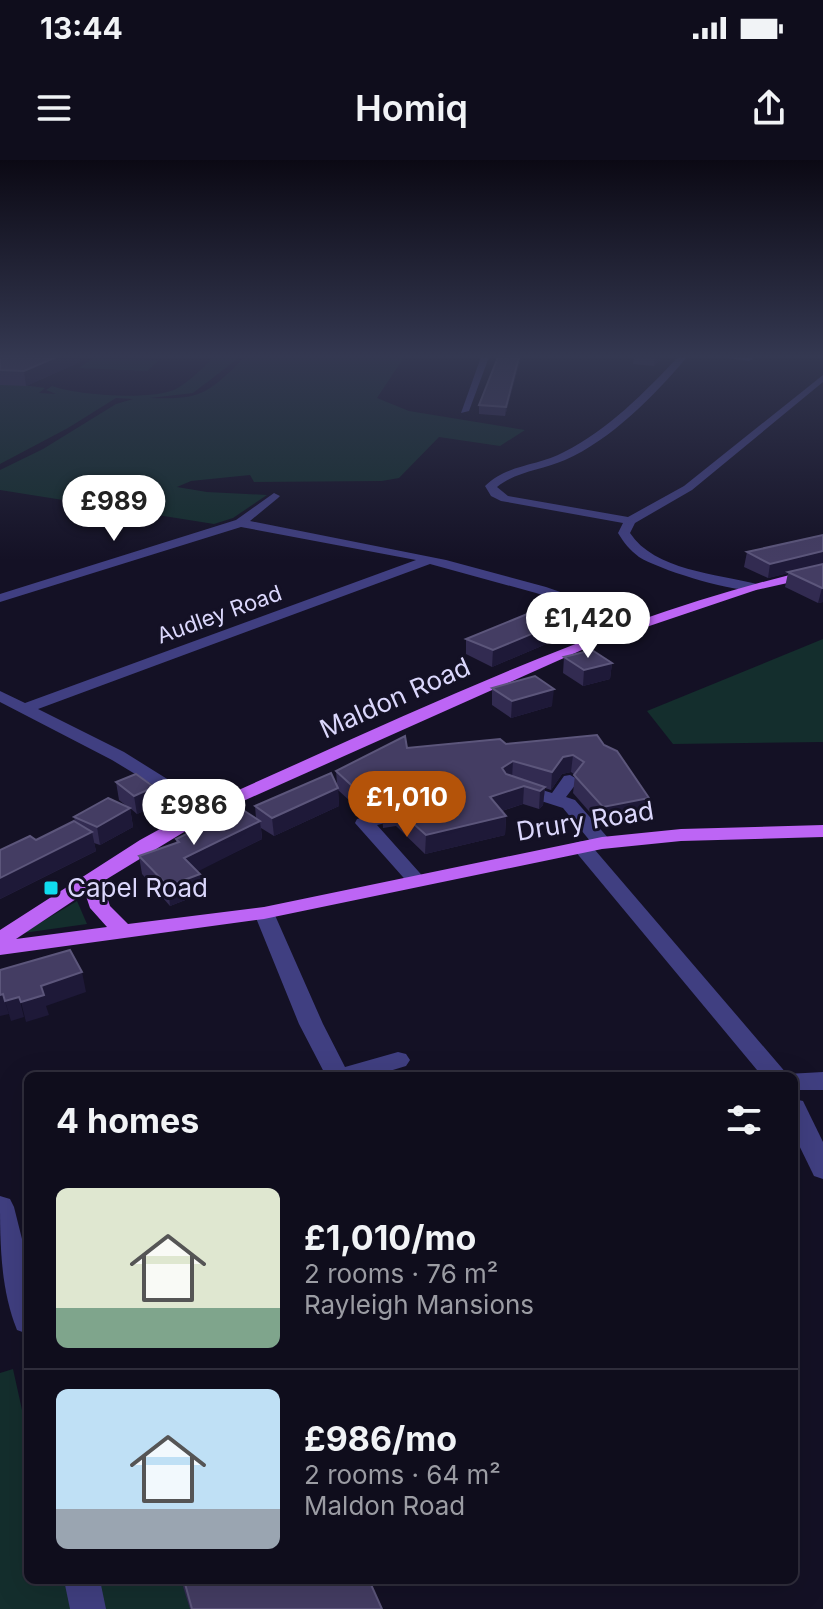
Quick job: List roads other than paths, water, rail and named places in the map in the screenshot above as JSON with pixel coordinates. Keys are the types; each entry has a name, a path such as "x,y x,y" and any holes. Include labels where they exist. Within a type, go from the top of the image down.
{"main road":[{"name":"Maldon Road","path":"0,940 91,879 206,811 536,664 639,622 752,587 823,571"},
{"name":"Drury Road","path":"0,948 264,913 592,845 681,835 823,831"},
{"path":"91,879 100,908 122,930"}],"street":[{"path":"607,425 572,452 510,474 491,486 490,490 505,499 630,521"},
{"path":"752,587 642,555 626,540 624,533 630,521 688,488 766,425"},
{"path":"0,598 240,523 274,496"},
{"path":"240,523 338,538 540,587 639,622"},
{"name":"Audley Road","path":"25,708 429,560"},
{"path":"0,696 118,756 206,811"},
{"path":"556,799 570,780"},
{"path":"513,786 569,804 592,845 773,1072"},
{"path":"417,881 364,823 430,807"},
{"path":"264,913 311,1024 339,1072"},
{"path":"355,1072 398,1060"},
{"path":"798,1081 823,1081"},
{"path":"798,1116 823,1169"},
{"path":"0,1207 24,1305"},
{"path":"83,1584 88,1609"}],"place":[{"name":"Capel Road","path":"51,888"}]}
